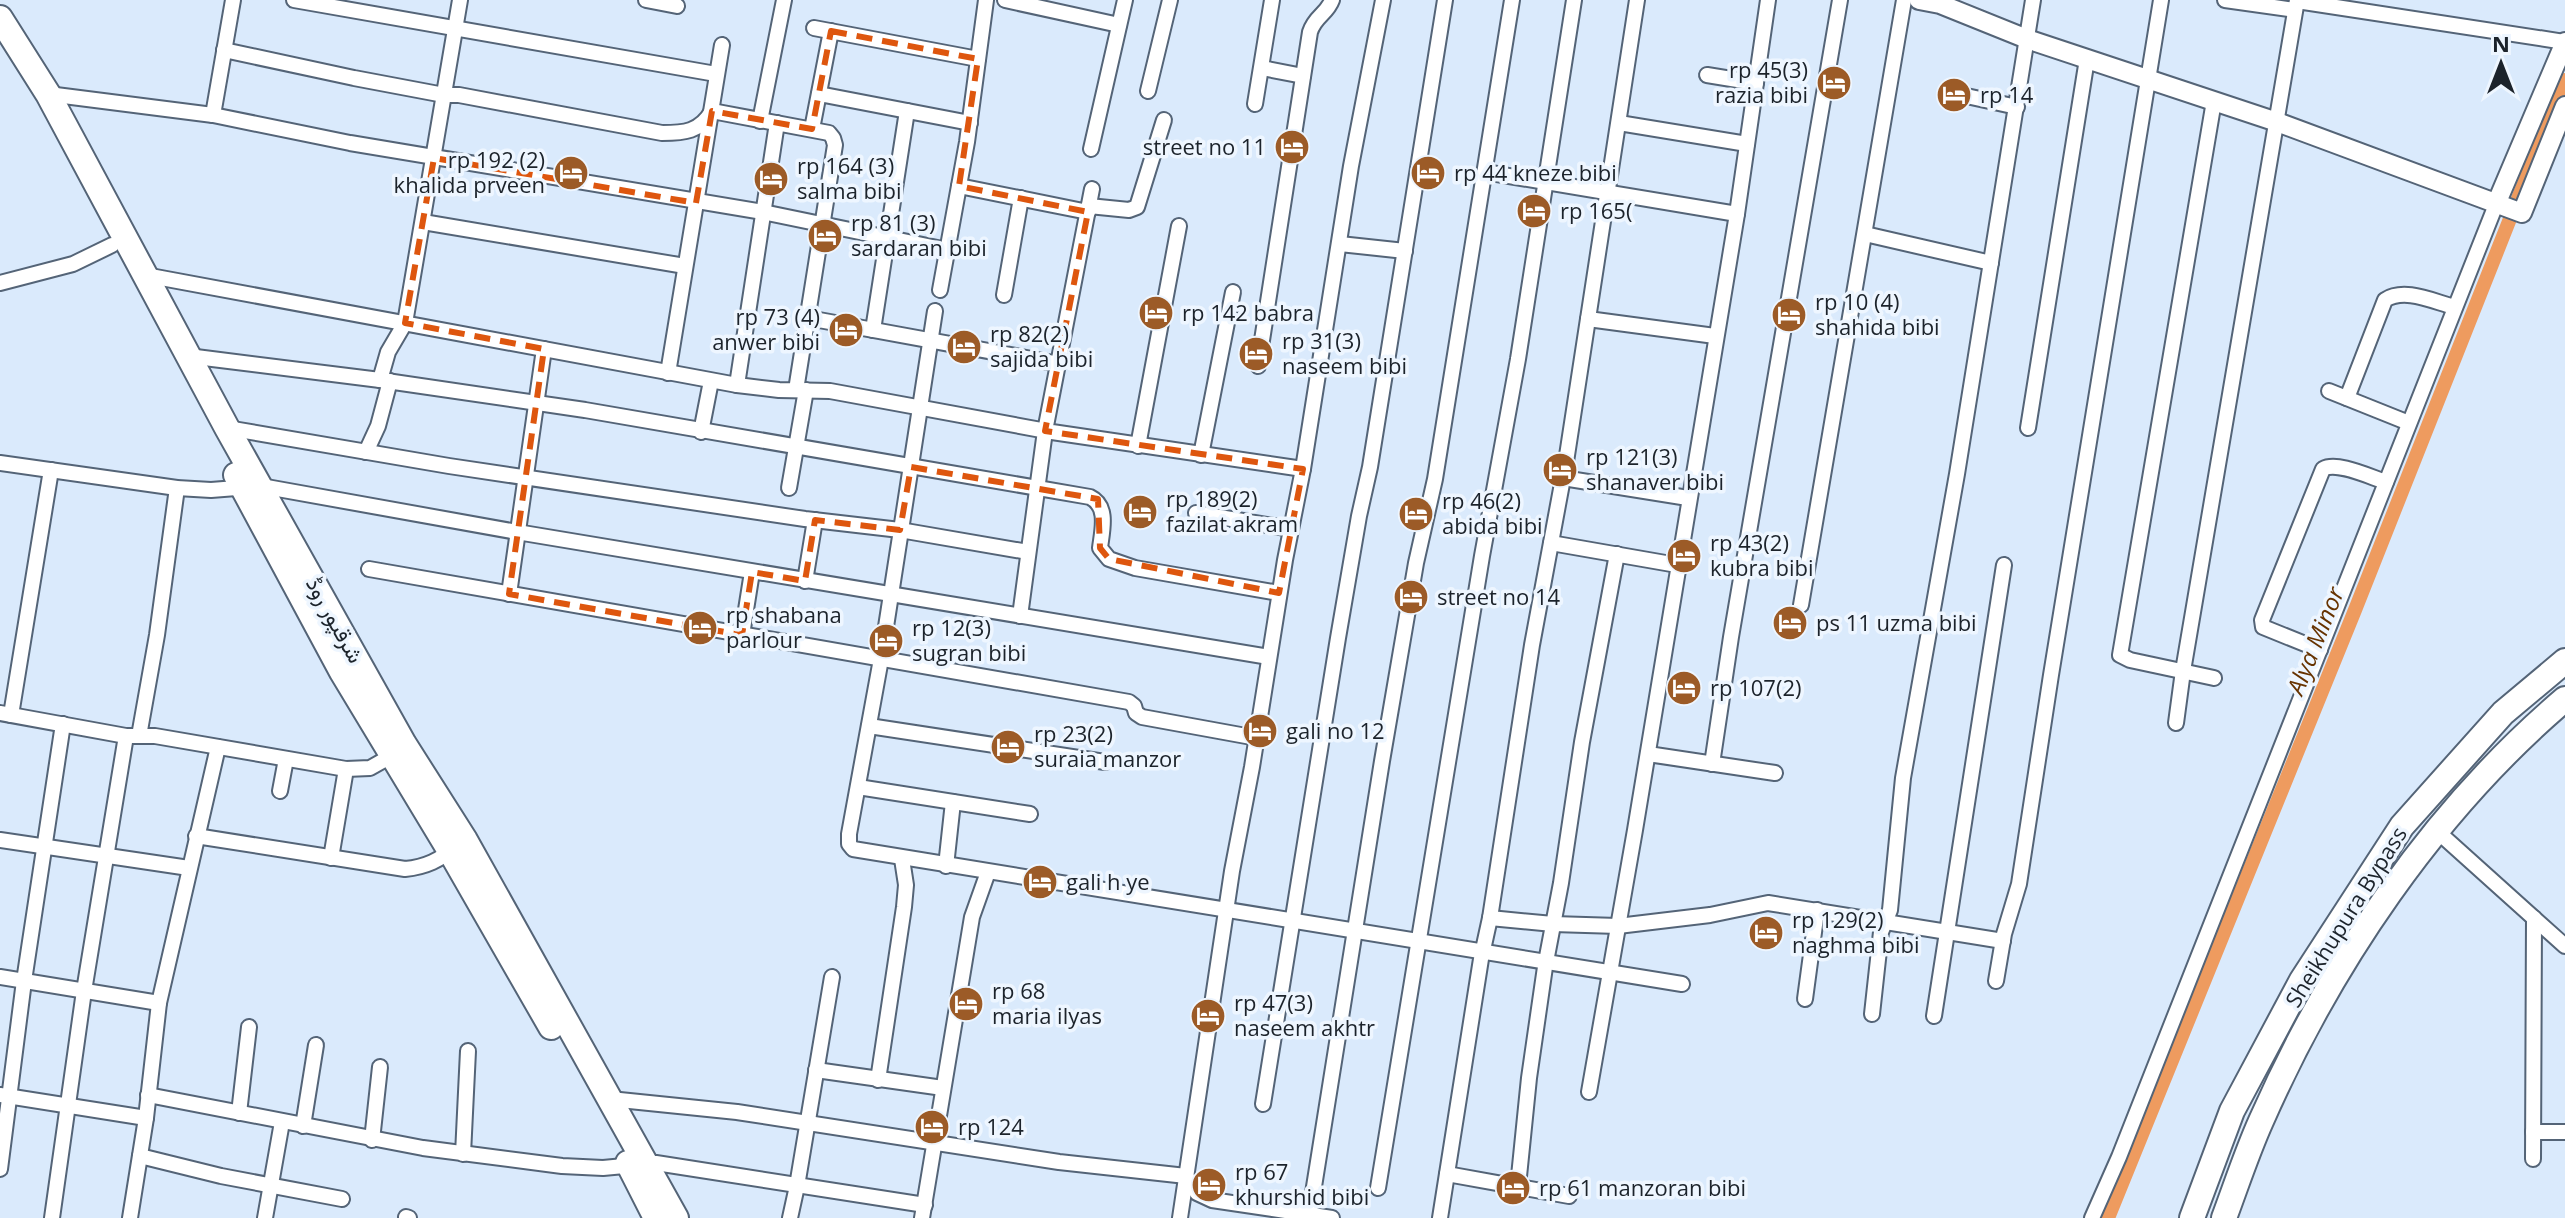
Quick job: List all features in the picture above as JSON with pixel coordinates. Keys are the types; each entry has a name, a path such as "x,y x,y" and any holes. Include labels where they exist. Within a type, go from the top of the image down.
{"main road":[{"name":"شرقپور روڈ","path":"0,18 48,94 227,428 252,487 342,672 393,755 457,846 610,1099 656,1218"},
{"name":"شرقپور روڈ","path":"0,44 112,245 404,744 457,846 638,1165 676,1218"},
{"name":"Sheikhupura Bypass","path":"2192,1218 2232,1111 2302,980 2402,826 2503,713 2565,661"},
{"name":"Sheikhupura Bypass","path":"2224,1218 2260,1121 2320,1002 2360,938 2437,831 2507,755 2565,699"}],"street":[{"path":"213,115 233,0"},
{"path":"294,0 716,74"},
{"path":"366,452 378,426 388,352 405,323 460,0"},
{"path":"646,0 677,6"},
{"path":"760,121 784,0"},
{"path":"940,290 970,123 986,0"},
{"path":"1005,0 1119,25"},
{"path":"1091,149 1125,0"},
{"path":"1148,91 1170,0"},
{"path":"1255,104 1272,0"},
{"path":"1258,366 1313,23 1329,8 1332,0"},
{"path":"1180,1218 1226,910 1303,469 1351,166 1383,0"},
{"path":"1263,1104 1445,0"},
{"path":"1309,1216 1416,563 1435,479 1512,0"},
{"path":"1378,1188 1482,556 1518,359 1574,0"},
{"path":"1440,1218 1518,732 1563,478 1637,0"},
{"path":"1589,1092 1737,214 1768,0"},
{"path":"1712,764 1746,546 1840,0"},
{"path":"1801,605 1904,0"},
{"path":"1919,0 1940,4 2027,39 2277,122 2522,213 2565,106"},
{"path":"1872,1014 1881,932 1890,910 1903,778 1957,474 2033,0"},
{"path":"1996,981 2003,941 2019,884 2161,0"},
{"path":"2092,1218 2119,1157 2497,202 2565,42 2297,4 2225,0"},
{"path":"2176,723 2297,4"},
{"path":"814,28 978,59"},
{"path":"812,129 831,31"},
{"path":"668,373 722,45"},
{"path":"224,50 444,95 459,95 662,133 693,130 702,126 712,111"},
{"path":"2028,428 2087,59"},
{"path":"1262,68 1303,76"},
{"path":"1707,75 1756,83"},
{"path":"1948,92 2017,107"},
{"path":"48,94 213,115 434,158 763,212 947,250"},
{"path":"819,94 970,123"},
{"path":"2214,101 2120,655 2214,678"},
{"path":"712,111 829,133 835,141 808,318 789,488"},
{"path":"873,330 907,111"},
{"path":"959,186 1088,209 1129,210 1137,207 1164,120"},
{"path":"737,385 777,123"},
{"path":"1619,123 1747,144"},
{"path":"1485,172 1737,214"},
{"path":"1020,616 1045,431 1092,189"},
{"path":"1004,295 1021,198"},
{"path":"423,222 685,266"},
{"path":"1138,446 1179,226"},
{"path":"1865,234 1991,263"},
{"path":"1340,244 1405,251"},
{"path":"0,283 73,264 112,245"},
{"path":"145,275 711,381 762,389 830,391 1045,431 1303,469"},
{"path":"1201,455 1233,292"},
{"path":"2347,398 2385,300 2404,294 2455,307"},
{"path":"935,311 881,659 849,834 850,847 856,851 902,859 1682,984"},
{"path":"808,318 1059,364"},
{"path":"1588,319 1715,336"},
{"path":"509,594 544,349"},
{"path":"188,356 536,403 1096,500 1103,517 1100,551 1109,559 1154,572 1279,593"},
{"path":"701,432 711,381"},
{"path":"2329,391 2409,423"},
{"path":"227,428 525,477 900,530 1028,552"},
{"path":"0,463 177,488 252,487 1269,657"},
{"path":"2320,650 2263,627 2262,620 2323,469 2338,466 2386,482"},
{"path":"51,470 6,714 346,769 370,768 393,755"},
{"path":"1563,478 1688,498"},
{"path":"52,1218 84,991 107,856 157,635 177,488"},
{"path":"1196,513 1291,529"},
{"path":"805,581 815,520"},
{"path":"1551,543 1677,565"},
{"path":"1518,1186 1529,1078 1546,962 1617,554"},
{"path":"1934,1016 2004,565"},
{"path":"369,569 1129,702 1142,717 1257,738"},
{"path":"742,635 752,572"},
{"path":"0,1169 5,1096 63,724"},
{"path":"869,726 1105,762"},
{"path":"130,1218 146,1118 159,1003 218,747"},
{"path":"1648,754 1775,773"},
{"path":"280,791 286,759"},
{"path":"331,858 346,769"},
{"path":"858,787 1030,814"},
{"path":"946,866 953,802"},
{"path":"2437,831 2565,946"},
{"path":"196,836 390,868 428,865 457,846"},
{"path":"0,840 189,868"},
{"path":"878,1080 904,907 906,885 902,859"},
{"path":"148,1095 372,1140 463,1154 603,1168 656,1163 797,1186 924,1212 972,917 988,872"},
{"path":"1490,918 1618,926 1710,915 1768,903 2003,941"},
{"path":"1805,999 1817,910"},
{"path":"2533,1159 2534,918"},
{"path":"0,977 159,1003"},
{"path":"790,1218 832,977"},
{"path":"239,1113 249,1027"},
{"path":"303,1126 316,1045"},
{"path":"463,1154 468,1051"},
{"path":"372,1140 380,1067"},
{"path":"816,1070 943,1088"},
{"path":"5,1096 146,1118"},
{"path":"610,1099 737,1112 1059,1162 1186,1176"},
{"path":"265,1218 282,1122"},
{"path":"2533,1132 2565,1132"},
{"path":"140,1156 221,1176 342,1199"},
{"path":"1447,1174 1569,1196"},
{"path":"1186,1176 1197,1193 1212,1200 1332,1218"}],"highlighted area":[{"path":"831,31 978,59 959,186 1088,212 1045,431 1303,469 1279,593 1109,559 1100,548 1098,499 911,467 900,530 815,520 805,581 752,572 742,635 509,594 544,349 405,323 434,158 696,203 712,111 812,129"}],"waterway":[{"name":"Alya Minor","path":"2108,1218 2355,610 2565,80"}],"place":[{"name":"rp 45(3) razia bibi","path":"1834,83"},
{"name":"rp 14","path":"1954,95"},
{"name":"street no 11","path":"1292,147"},
{"name":"rp 192 (2) khalida prveen","path":"571,173"},
{"name":"rp 44 kneze bibi","path":"1428,173"},
{"name":"rp 164 (3) salma bibi","path":"771,179"},
{"name":"rp 165(","path":"1534,211"},
{"name":"rp 81 (3) sardaran bibi","path":"825,236"},
{"name":"rp 142 babra","path":"1156,313"},
{"name":"rp 10 (4) shahida bibi","path":"1789,315"},
{"name":"rp 73 (4) anwer bibi","path":"846,330"},
{"name":"rp 82(2) sajida bibi","path":"964,347"},
{"name":"rp 31(3) naseem bibi","path":"1256,354"},
{"name":"rp 121(3) shanaver bibi","path":"1560,470"},
{"name":"rp 189(2) fazilat akram","path":"1140,512"},
{"name":"rp 46(2) abida bibi","path":"1416,514"},
{"name":"rp 43(2) kubra bibi","path":"1684,556"},
{"name":"street no 14","path":"1411,597"},
{"name":"ps 11 uzma bibi","path":"1790,623"},
{"name":"rp shabana parlour","path":"700,628"},
{"name":"rp 12(3) sugran bibi","path":"886,641"},
{"name":"rp 107(2)","path":"1684,688"},
{"name":"gali no 12","path":"1260,731"},
{"name":"rp 23(2) suraia manzor","path":"1008,747"},
{"name":"gali h ye","path":"1040,882"},
{"name":"rp 129(2) naghma bibi","path":"1766,933"},
{"name":"rp 68 maria ilyas","path":"966,1004"},
{"name":"rp 47(3) naseem akhtr","path":"1208,1016"},
{"name":"rp 124","path":"932,1127"},
{"name":"rp 67 khurshid bibi","path":"1209,1185"},
{"name":"rp 61 manzoran bibi","path":"1513,1188"}]}
